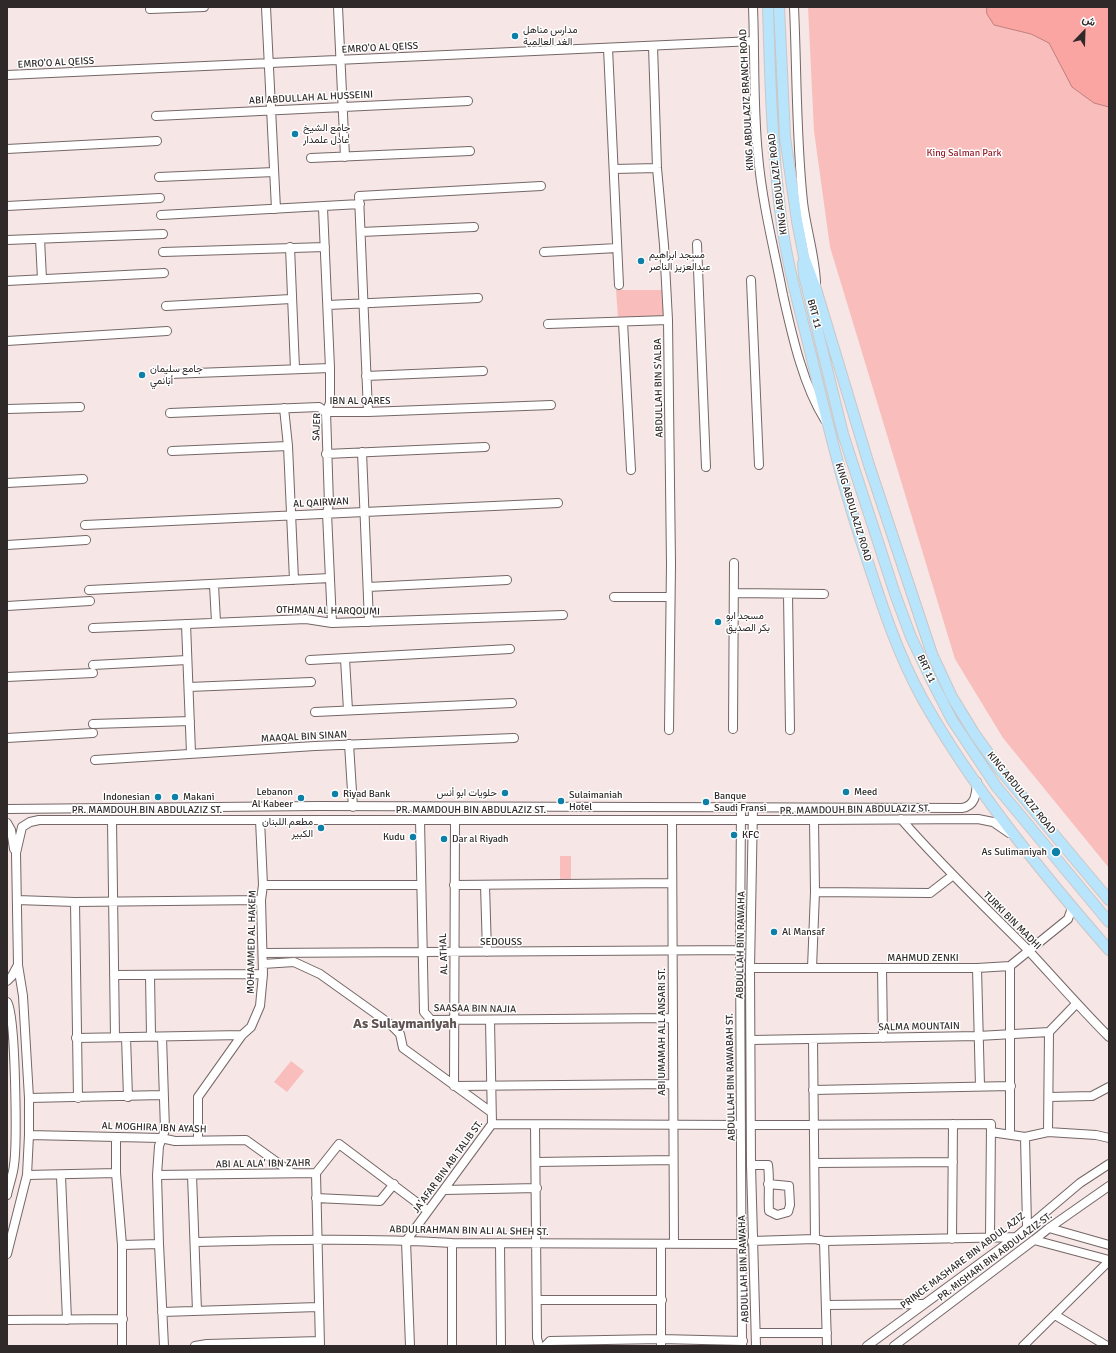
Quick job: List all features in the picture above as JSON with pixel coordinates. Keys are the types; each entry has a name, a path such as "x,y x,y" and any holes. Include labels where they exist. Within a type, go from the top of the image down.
{"main road":[{"name":"KING ABDULAZIZ ROAD","path":"768,7 772,127 781,222 826,422 880,602 920,695 977,782 1018,839 1072,908 1109,950"},
{"name":"KING ABDULAZIZ ROAD","path":"779,7 785,137 797,221 804,257 816,290 894,544 932,654 952,697 974,733 1001,771 1109,900"},
{"name":"BRT 11","path":"804,257 802,266 804,275 844,434 895,594 911,637 952,720 996,786 1109,922"},
{"name":"BRT 11","path":"800,310 828,372"}],"street":[{"path":"150,9 204,7"},
{"path":"266,7 276,209"},
{"path":"338,7 342,60 345,158"},
{"name":"KING ABDULAZIZ BRANCH ROAD","path":"753,7 758,155 766,212 791,330 816,405 826,422"},
{"path":"794,7 798,132 802,186 815,270 816,290"},
{"name":"EMRO'O AL QEISS","path":"7,75 754,41"},
{"name":"ABDULLAH BIN S'ALBA","path":"653,46 657,168 664,245 668,320 671,469 669,730"},
{"path":"608,48 618,285"},
{"name":"ABI ABDULLAH AL HUSSEINI","path":"156,116 468,101"},
{"path":"7,149 157,142"},
{"path":"311,158 345,158 470,151"},
{"path":"614,169 657,168"},
{"path":"159,177 274,172"},
{"path":"161,215 323,208 360,200 541,186"},
{"path":"7,206 160,198"},
{"path":"360,200 368,412"},
{"name":"SAJER","path":"323,208 330,368 330,403 326,412 326,454 332,623"},
{"path":"361,232 474,227"},
{"path":"7,240 163,234"},
{"path":"40,239 42,279"},
{"path":"697,244 706,467"},
{"path":"163,252 325,247"},
{"path":"290,248 294,369"},
{"path":"544,252 617,248"},
{"path":"7,281 164,273"},
{"path":"751,280 759,465"},
{"path":"166,306 291,298"},
{"path":"328,305 478,298"},
{"path":"548,324 668,320"},
{"path":"623,322 630,470"},
{"path":"7,341 167,331"},
{"path":"169,374 330,368"},
{"path":"366,376 483,371"},
{"name":"IBN AL QARES","path":"170,413 319,407 326,412 368,412 551,405"},
{"path":"7,409 80,407"},
{"path":"284,408 288,446 294,580"},
{"path":"172,451 288,446"},
{"path":"326,454 485,447"},
{"path":"362,452 369,622"},
{"path":"7,483 83,480"},
{"name":"AL QAIRWAN","path":"85,525 558,503"},
{"path":"7,545 86,540"},
{"path":"733,729 734,563"},
{"path":"89,590 214,585 330,578"},
{"path":"368,587 507,580"},
{"path":"214,585 216,622"},
{"path":"734,593 824,594"},
{"path":"788,594 790,730"},
{"path":"614,597 670,597"},
{"path":"7,606 90,601"},
{"name":"OTHMAN AL HARQOUMI","path":"93,628 306,619 332,623 563,615"},
{"path":"186,624 191,753"},
{"path":"310,660 510,650"},
{"path":"345,659 348,710"},
{"path":"7,677 187,660"},
{"path":"189,687 311,682"},
{"path":"315,712 512,703"},
{"path":"93,724 190,720"},
{"path":"7,738 93,733"},
{"name":"MAAQAL BIN SINAN","path":"94,760 349,744 514,738"},
{"path":"349,744 353,806"},
{"name":"PR. MAMDOUH BIN ABDULAZIZ ST.","path":"7,809 353,806 967,808 973,802 977,782"},
{"name":"ABDULLAH BIN RAWABAH ST.","path":"741,808 740,950 743,1244 742,1343"},
{"name":"ABDULLAH BIN RAWAHA","path":"753,808 750,968 751,1165 756,1346"},
{"name":"TURKI BIN MADHI","path":"900,819 952,876 1029,951 1076,1004 1109,1037"},
{"name":"PR. MAMDOUH BIN ABDULAZIZ ST.","path":"16,853 22,828 30,822 39,820 455,821 978,819 993,822 1018,839"},
{"name":"MOHAMMED AL HAKEM","path":"198,1140 198,1097 242,1035 250,1027 260,1006 263,974 261,900 263,885 260,820"},
{"name":"SAASAA BIN NAJIA","path":"420,820 424,1012 431,1020 672,1018"},
{"name":"ABI UMAMAH ALL ANSARI ST.","path":"672,820 671,883 674,1243"},
{"path":"812,968 815,892 814,820"},
{"path":"112,821 115,1037"},
{"name":"AL ATHAL","path":"454,1086 455,821"},
{"path":"7,823 11,830 16,853 18,965 23,996 29,1135 27,1175 7,1254"},
{"path":"815,892 930,893 952,876"},
{"path":"454,884 671,883"},
{"path":"263,885 421,885"},
{"path":"485,885 487,952"},
{"path":"17,900 75,902 261,900"},
{"path":"75,902 78,1098"},
{"path":"1010,1134 1012,1035 1010,966 1068,919 1072,908"},
{"name":"SEDOUSS","path":"263,953 740,950"},
{"path":"263,964 294,962 320,974 390,1024 400,1034 403,1048 491,1112"},
{"path":"7,981 12,976 18,965"},
{"name":"MAHMUD ZENKI","path":"750,968 977,968 1010,966"},
{"path":"882,968 883,1038"},
{"path":"977,968 980,1086"},
{"path":"114,975 263,974"},
{"path":"150,975 151,1036"},
{"path":"7,1002 10,1006 12,1035 16,1139 14,1165 7,1195"},
{"path":"1048,1132 1048,1032 1076,1004"},
{"name":"JA'AFAR BIN ABI TALIB ST.","path":"406,1241 492,1124 490,1086 490,1020"},
{"name":"SALMA MOUNTAIN","path":"751,1040 978,1036 1048,1032"},
{"path":"76,1038 242,1035"},
{"path":"162,1036 162,1095 165,1130 161,1138 157,1175 164,1346"},
{"path":"126,1037 128,1097"},
{"path":"813,1039 814,1163 826,1306 827,1346"},
{"path":"454,1086 672,1084"},
{"path":"813,1090 1011,1086"},
{"path":"1049,1097 1092,1096 1109,1088"},
{"path":"28,1098 128,1097 162,1095"},
{"path":"492,1124 741,1125"},
{"path":"751,1125 953,1124 991,1128 1010,1134 1025,1136 1048,1132 1096,1134 1109,1138"},
{"path":"952,1238 953,1124"},
{"path":"535,1125 537,1188 537,1338 539,1346"},
{"path":"990,1237 991,1128"},
{"name":"AL MOGHIRA IBN AYASH","path":"29,1135 161,1138 175,1141 246,1140 292,1173"},
{"path":"1025,1136 1027,1226"},
{"path":"116,1137 116,1173 122,1245 122,1346"},
{"path":"7,1139 16,1139"},
{"name":"ABI AL ALA' IBN ZAHR","path":"157,1175 316,1172 339,1144 428,1211"},
{"path":"536,1162 673,1160"},
{"path":"814,1163 953,1162"},
{"name":"PRINCE MASHARE BIN ABDUL AZIZ","path":"867,1346 1016,1236 1080,1183 1109,1164"},
{"path":"751,1165 768,1165 768,1184"},
{"path":"195,1346 320,1344 316,1240 316,1172"},
{"path":"27,1175 61,1176 116,1173"},
{"path":"192,1175 197,1311"},
{"path":"61,1176 67,1320"},
{"path":"316,1198 380,1201 394,1184"},
{"name":"PR. MISHARI BIN ABDULAZIZ ST.","path":"895,1346 1049,1228 1109,1186"},
{"path":"444,1190 537,1188"},
{"path":"1049,1228 1109,1244"},
{"path":"752,1241 1016,1236"},
{"name":"ABDULRAHMAN BIN ALI AL SHEH ST.","path":"195,1242 316,1240 452,1243 537,1242 743,1244"},
{"path":"1023,1346 1109,1260 1034,1240"},
{"path":"406,1241 410,1346"},
{"path":"452,1243 452,1346"},
{"path":"500,1243 501,1346"},
{"path":"122,1245 159,1244"},
{"path":"661,1244 661,1343"},
{"path":"537,1300 662,1300"},
{"path":"826,1306 922,1304"},
{"path":"162,1312 318,1307"},
{"path":"1055,1315 1107,1346"},
{"path":"7,1320 123,1319"},
{"path":"756,1333 827,1332"},
{"path":"545,1346 550,1342 742,1343"}],"green space":[{"name":"King Salman Park","path":"808,7 1109,7 1109,868 1003,738 955,659 830,247 814,131"},
{"path":"616,290 665,290 666,316 618,317"},
{"path":"560,856 571,856 571,879 560,879"},
{"path":"291,1061 304,1071 287,1092 274,1082"}],"shaded area":[{"path":"987,7 1109,7 1109,107 1094,103 1072,87 1049,43 1031,34 994,25 987,14"}],"place":[{"name":"مدارس مناهل الغد العالمية","path":"515,36"},
{"name":"جامع الشيخ عادل علمدار","path":"295,134"},
{"name":"مسجد ابراهيم عبدالعزيز الناصر","path":"641,261"},
{"name":"جامع سليمان أبانمي","path":"142,375"},
{"name":"مسجد ابو بكر الصديق","path":"718,622"},
{"name":"Meed","path":"846,792"},
{"name":"حلويات ابو أنس","path":"505,793"},
{"name":"Riyad Bank","path":"335,794"},
{"name":"Indonesian","path":"158,797"},
{"name":"Makani","path":"175,797"},
{"name":"Lebanon Al Kabeer","path":"301,798"},
{"name":"Sulaimaniah Hotel","path":"561,801"},
{"name":"Banque Saudi Fransi","path":"706,802"},
{"name":"مطعم اللبنان الكبير","path":"321,828"},
{"name":"KFC","path":"734,835"},
{"name":"Kudu","path":"413,837"},
{"name":"Dar al Riyadh","path":"444,839"},
{"name":"As Sulimaniyah","path":"1056,852"},
{"name":"Al Mansaf","path":"774,932"}],"district":[{"name":"As Sulaymaniyah","path":"405,1024"}]}
